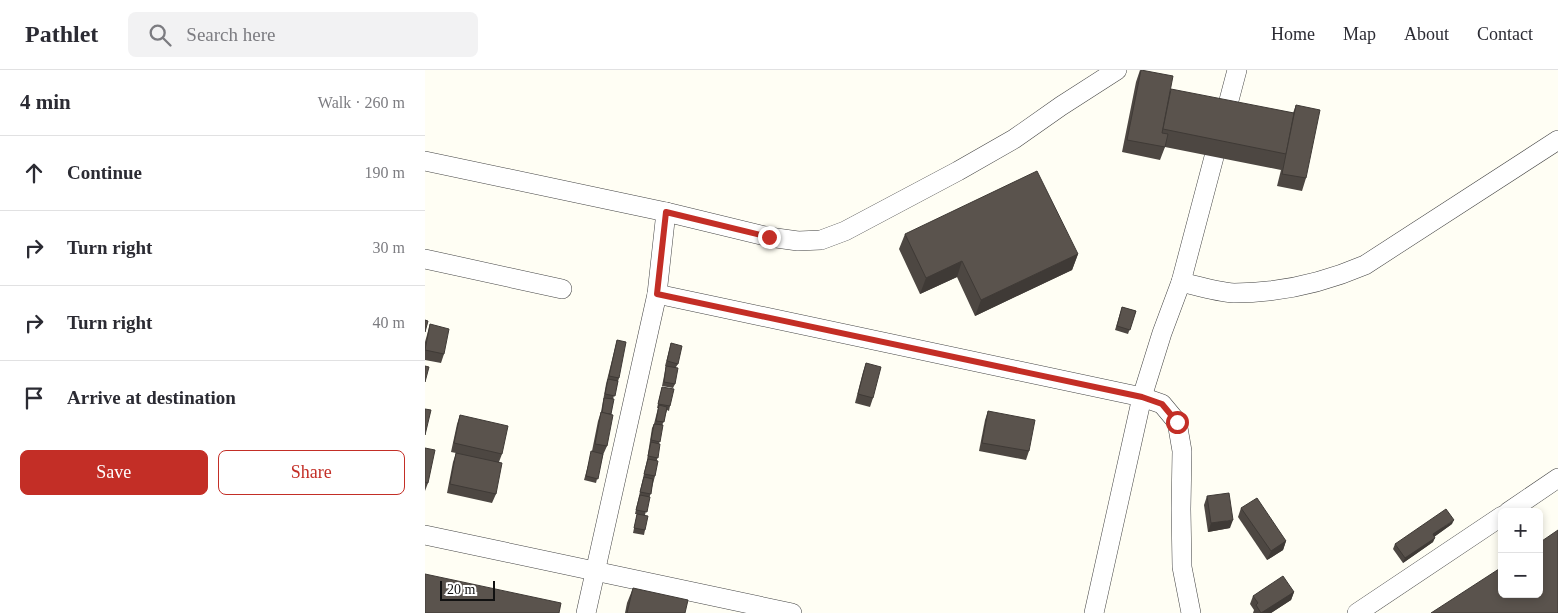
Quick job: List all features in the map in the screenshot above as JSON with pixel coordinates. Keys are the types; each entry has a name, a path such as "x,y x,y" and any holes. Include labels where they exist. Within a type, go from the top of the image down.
{"lane":[{"path":"425,161 666,212 769,237 797,241 821,240 845,231 1014,139 1117,70"},
{"path":"1094,613 1142,397 1162,332 1181,282 1237,70"},
{"path":"1181,282 1233,293 1308,285 1335,278 1365,265 1558,140"},
{"path":"586,613 657,294 666,212"},
{"path":"425,259 562,289"},
{"path":"657,294 1142,397 1162,404 1177,422 1182,451 1182,567 1191,613"},
{"path":"1514,508 1558,478"},
{"path":"1357,613 1498,519"},
{"path":"425,535 792,613"}],"building":[{"path":"1141,70 1173,76 1162,133 1168,134 1165,147 1127,140"},
{"path":"1171,89 1294,113 1286,154 1163,129"},
{"path":"1296,105 1320,110 1306,178 1282,174"},
{"path":"1037,171 1078,254 981,300 962,261 926,278 905,234"},
{"path":"1122,307 1136,311 1130,330 1117,326"},
{"path":"425,320 428,321 425,332"},
{"path":"430,324 449,329 444,354 425,350"},
{"path":"617,340 626,342 619,378 609,376"},
{"path":"671,343 682,346 678,364 667,361"},
{"path":"866,363 881,367 873,398 858,394"},
{"path":"425,366 429,367 425,382"},
{"path":"666,366 678,368 675,384 664,382"},
{"path":"608,379 618,381 615,396 605,394"},
{"path":"662,387 674,389 670,406 658,404"},
{"path":"604,398 614,399 611,414 602,413"},
{"path":"659,405 667,407 664,422 656,421"},
{"path":"425,409 431,410 425,435"},
{"path":"988,411 1035,420 1029,451 982,443"},
{"path":"601,412 613,415 607,446 595,444"},
{"path":"460,415 508,426 502,454 454,443"},
{"path":"654,424 663,425 660,442 651,440"},
{"path":"651,442 660,444 658,458 648,456"},
{"path":"425,448 435,450 428,483 425,482"},
{"path":"591,451 603,454 598,479 586,476"},
{"path":"456,453 502,463 496,494 450,484"},
{"path":"648,459 658,461 655,476 644,474"},
{"path":"644,477 653,479 651,494 640,492"},
{"path":"1229,493 1233,520 1211,523 1207,496"},
{"path":"640,495 650,497 647,512 636,510"},
{"path":"1257,498 1286,541 1271,551 1241,508"},
{"path":"1446,509 1454,520 1433,534 1435,538 1405,558 1395,544"},
{"path":"637,514 648,516 645,530 634,528"},
{"path":"1558,530 1558,613 1431,613 1498,570 1498,598 1543,598 1543,540"},
{"path":"425,574 561,603 559,613 425,613"},
{"path":"1283,576 1294,592 1261,613 1256,605 1258,603 1253,596"},
{"path":"633,588 688,600 685,613 627,613"}],"route":[{"path":"769,237 666,212 657,294 1142,397 1162,404 1177,422"}]}
